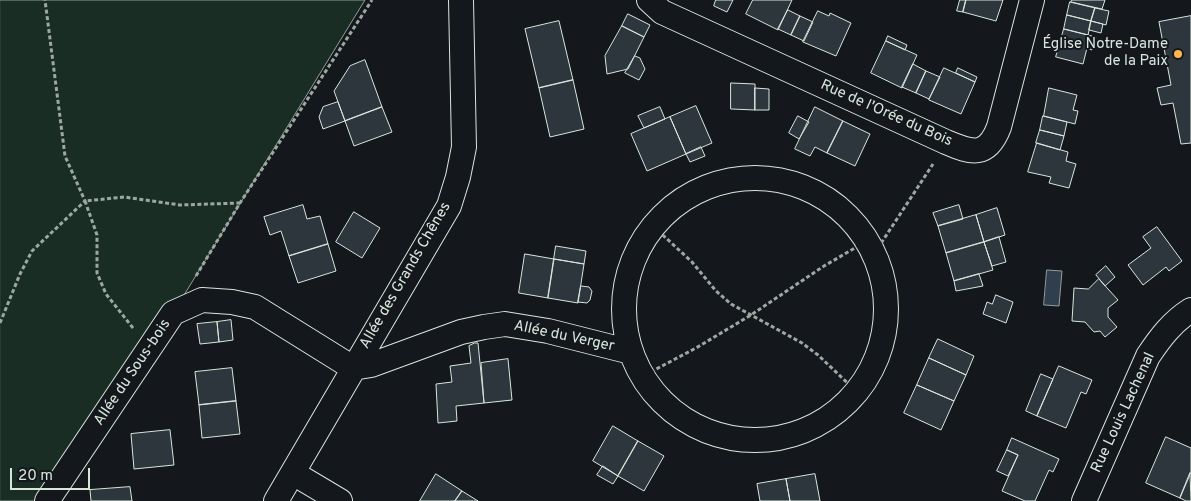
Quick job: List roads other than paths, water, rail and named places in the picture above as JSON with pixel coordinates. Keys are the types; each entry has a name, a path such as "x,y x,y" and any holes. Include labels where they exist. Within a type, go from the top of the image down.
{"street":[{"name":"Allée des Grands Chênes","path":"276,501 449,206 458,177 464,147 461,0"},
{"name":"Rue de l'Orée du Bois","path":"649,0 662,12 946,142 975,151 985,149 993,140 999,127 1032,0"},
{"name":"Allée du Verger","path":"353,368 370,365 461,332 484,326 505,324 548,331 631,352 643,376 654,392 682,418 717,434 736,439 756,440 775,438 794,434 812,427 843,406 856,392 873,364 879,349 885,318 883,285 870,248 847,217 823,197 794,184 764,178 733,180 703,188 676,204 653,226 637,251 631,264 624,308 627,338 631,352"},
{"name":"Allée du Sous-bois","path":"47,501 174,312 202,300 232,302 255,307 353,368"},
{"name":"Rue Louis Lachenal","path":"1084,501 1148,356 1162,335 1178,318 1191,310"},
{"path":"293,473 340,501"}],"water":[{"path":"1047,270 1062,271 1059,306 1044,305"}],"place":[{"name":"Église Notre-Dame de la Paix","path":"1178,54"}]}
